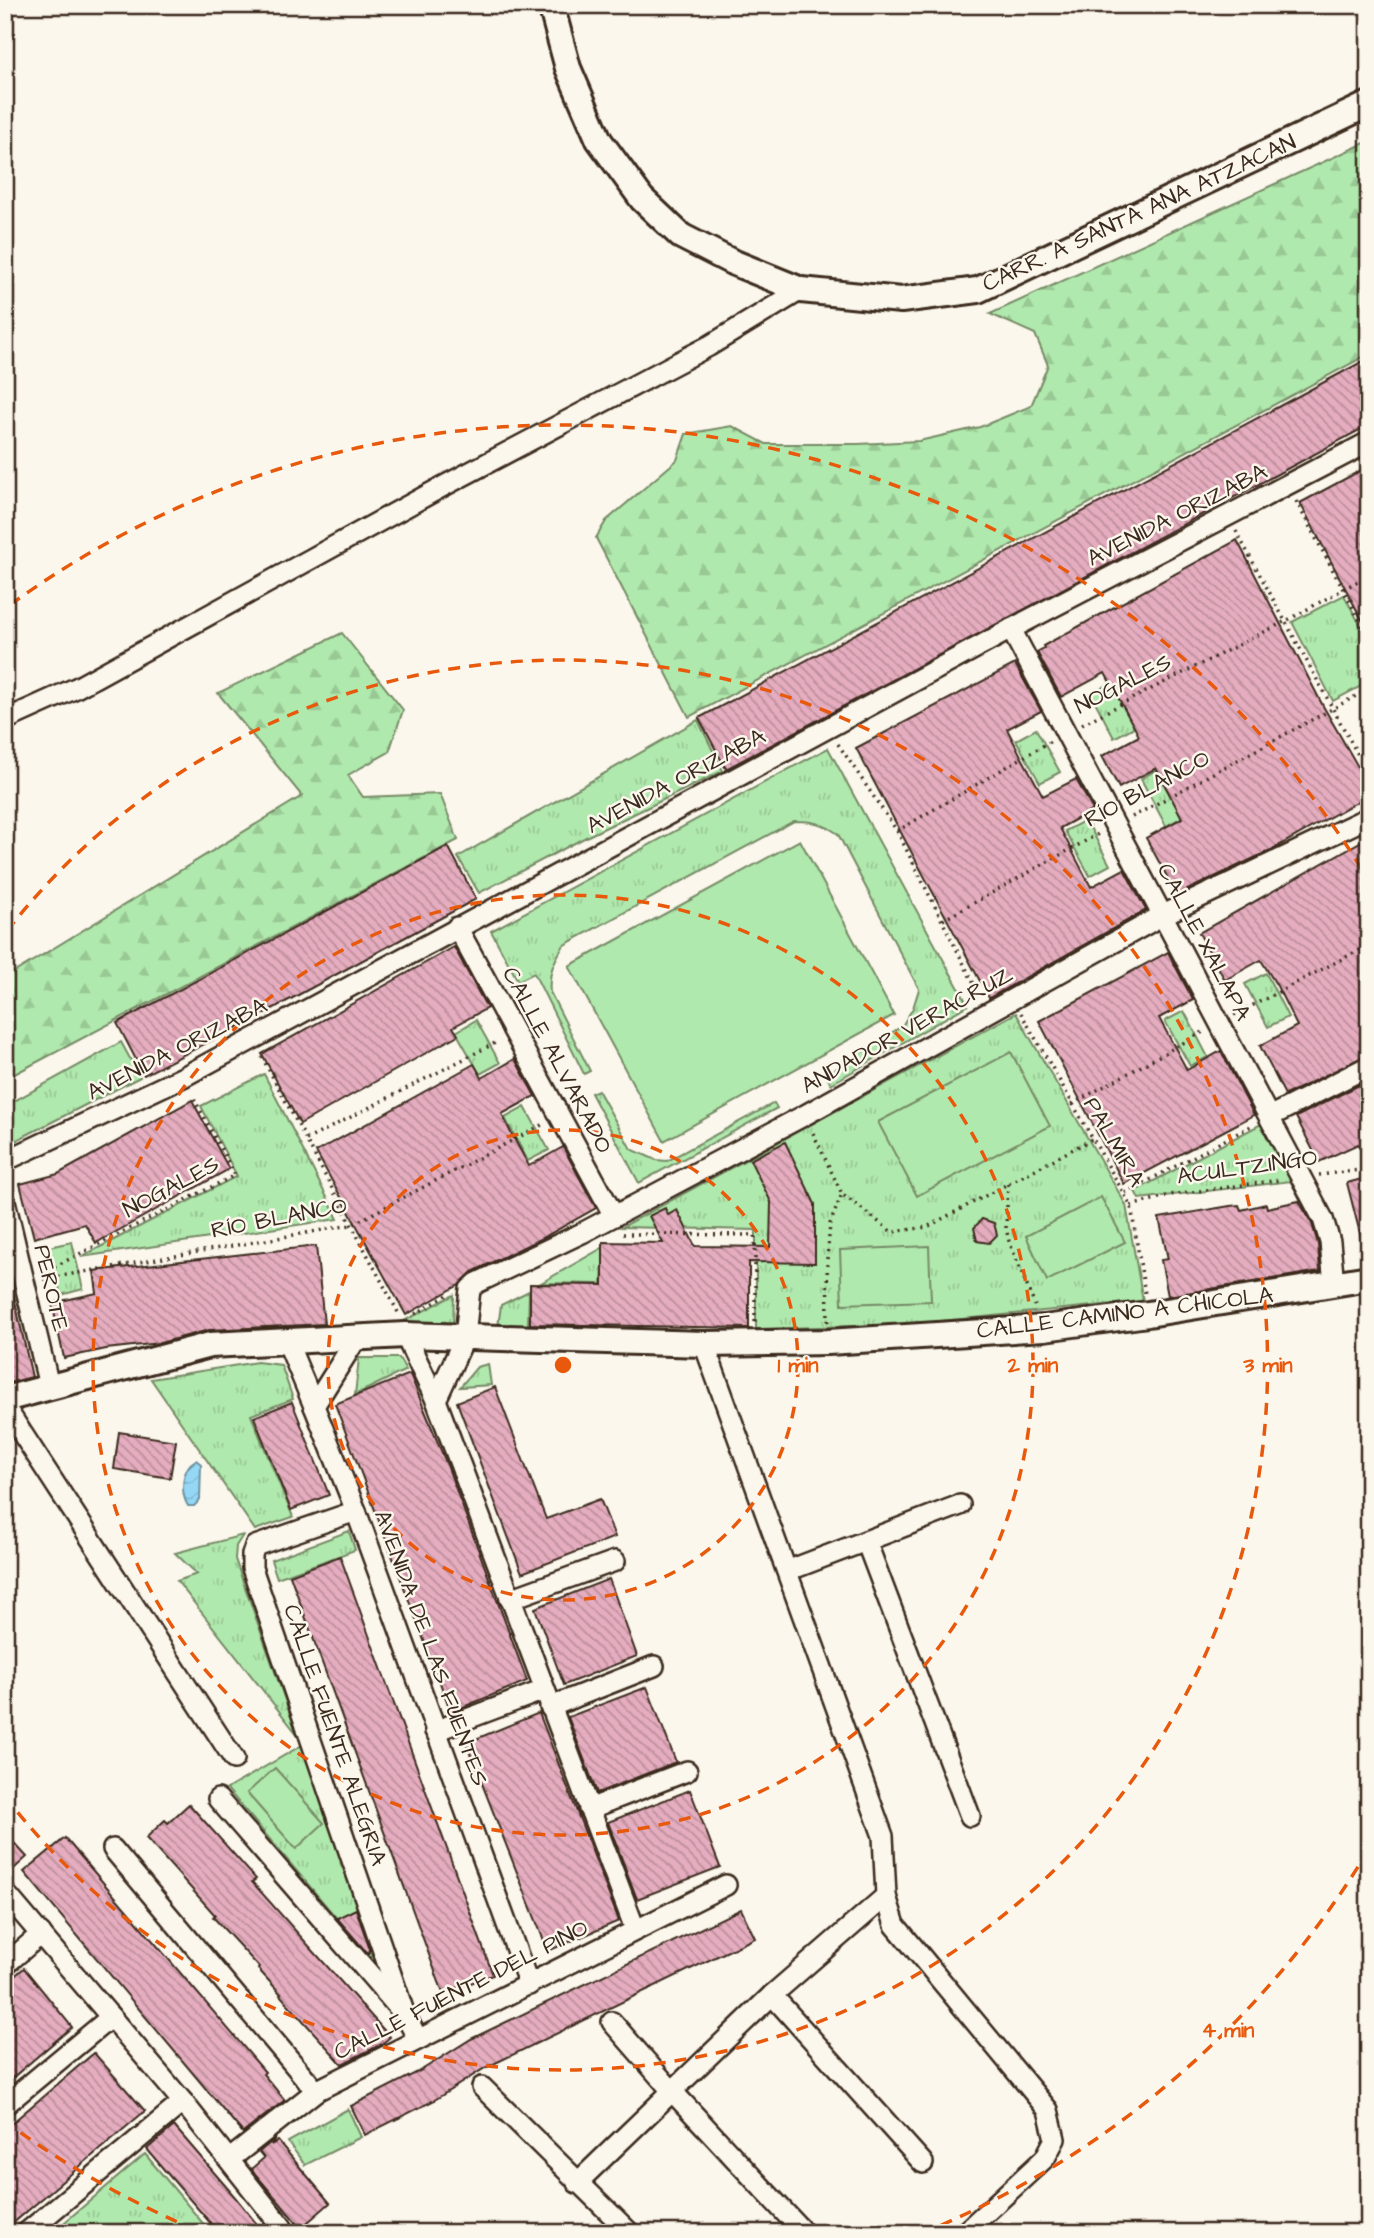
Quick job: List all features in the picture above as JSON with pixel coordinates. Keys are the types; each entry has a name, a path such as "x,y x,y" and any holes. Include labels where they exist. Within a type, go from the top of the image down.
{"street":[{"name":"CARR. A SANTA ANA ATZACAN","path":"551,5 568,68 599,140 642,199 681,236 732,262 801,290 901,300 978,290 1369,104"},
{"path":"5,720 76,688 508,451 709,346 801,290"},
{"name":"AVENIDA ORIZABA","path":"5,1161 183,1077 1010,629 1369,442"},
{"name":"CALLE XALAPA","path":"1010,629 1271,1116 1323,1219 1330,1242 1334,1285"},
{"name":"ANDADOR VERACRUZ","path":"470,1289 477,1283 617,1225 805,1115 1163,915 1369,817"},
{"name":"CALLE ALVARADO","path":"457,927 617,1225"},
{"path":"1271,1116 1369,1066"},
{"name":"PEROTE","path":"5,1201 49,1386"},
{"name":"CALLE CAMINO A CHICOLA","path":"5,1399 210,1345 358,1336 401,1330 465,1337 704,1344 828,1342 1044,1328 1149,1314 1369,1278"},
{"path":"436,1400 465,1337 470,1289"},
{"path":"401,1330 436,1400 635,1929"},
{"path":"314,1406 358,1336"},
{"name":"AVENIDA DE LAS FUENTES","path":"287,1341 356,1511 529,1985"},
{"path":"704,1344 883,1836 886,1896 895,1925 1048,2110 1055,2139 1045,2158 964,2233"},
{"path":"5,1406 234,1759"},
{"path":"787,1572 960,1504"},
{"name":"CALLE FUENTE ALEGRIA","path":"356,1511 255,1546 252,1568 405,2015 418,2039"},
{"path":"866,1541 970,1816"},
{"path":"510,1599 615,1561"},
{"path":"435,1731 654,1666"},
{"path":"589,1809 687,1771"},
{"path":"218,1799 405,2015"},
{"path":"113,1849 316,2091"},
{"name":"CALLE FUENTE DEL PINO","path":"230,2159 316,2091 726,1885"},
{"path":"8,1896 183,2102 282,2227"},
{"path":"577,2183 772,1995 886,1896"},
{"path":"5,1965 41,1934"},
{"path":"772,1995 923,2163"},
{"path":"5,2105 111,2017"},
{"path":"612,2022 804,2233"},
{"path":"482,2087 629,2233"},
{"path":"26,2233 183,2102"}],"path":[{"path":"1287,485 1369,638"},
{"path":"1228,516 1369,775"},
{"name":"NOGALES","path":"897,831 1066,732 1286,621 1369,575"},
{"name":"RÍO BLANCO","path":"943,920 1369,689"},
{"path":"828,727 897,831 989,1013"},
{"name":"PALMIRA","path":"1014,999 1131,1206 1149,1314"},
{"path":"306,1140 514,1033"},
{"path":"253,1040 351,1225 401,1330 457,1290 470,1289"},
{"name":"NOGALES","path":"25,1282 235,1175 183,1077"},
{"path":"805,1115 842,1194 892,1232 927,1227 1092,1139"},
{"name":"RÍO BLANCO","path":"25,1282 351,1225 560,1116"},
{"path":"1125,1194 1271,1116"},
{"name":"ACULTZINGO","path":"1131,1206 1170,1195 1369,1169"},
{"path":"1008,1184 1006,1228 1009,1241 1044,1328"},
{"path":"828,1342 827,1259 830,1224 842,1194"},
{"path":"617,1225 755,1236 755,1343"}],"green space":[{"path":"1369,141 1369,354 689,717 596,538 606,521 677,460 686,434 732,426 766,444 919,441 980,427 1031,406 1048,365 1035,334 990,314"},
{"path":"1344,595 1369,641 1369,682 1333,701 1292,622"},
{"path":"342,633 403,710 389,752 348,775 363,797 440,794 458,840 5,1079 5,978 302,796 218,693"},
{"path":"1111,683 1134,727 1114,738 1091,694"},
{"path":"698,720 723,771 588,836 479,893 458,857"},
{"path":"1036,729 1060,772 1040,783 1016,740"},
{"path":"828,748 968,1005 831,1084 826,1075 902,1026 913,1008 919,989 838,834 817,823 794,821 564,945 552,967 550,992 590,1071 584,1074 534,973 518,981 491,931"},
{"path":"1156,770 1182,817 1166,826 1141,779"},
{"path":"1086,820 1110,865 1090,876 1065,831"},
{"path":"800,840 894,1015 664,1141 569,966"},
{"path":"1266,973 1288,1017 1268,1027 1245,984"},
{"path":"1184,1011 1208,1057 1190,1066 1165,1021"},
{"path":"1016,1013 1126,1205 1143,1301 912,1324 756,1329 756,1230 622,1227"},
{"path":"476,1020 500,1063 480,1074 456,1032"},
{"path":"121,1042 140,1077 5,1146 5,1106"},
{"path":"1011,1052 1050,1126 917,1196 878,1122"},
{"path":"264,1074 338,1219 81,1257 237,1176 201,1106"},
{"path":"598,1090 631,1149 656,1160 667,1161 774,1103 777,1108 639,1183 591,1093"},
{"path":"525,1107 549,1150 528,1161 505,1118"},
{"path":"1261,1124 1292,1181 1139,1199 1135,1191"},
{"path":"1101,1197 1125,1242 1047,1281 1026,1236"},
{"path":"72,1242 83,1289 61,1295 49,1247"},
{"path":"929,1246 931,1301 842,1304 840,1250"},
{"path":"604,1247 602,1284 541,1283"},
{"path":"529,1291 528,1325 498,1327 501,1305"},
{"path":"454,1295 453,1324 402,1322"},
{"path":"359,1358 399,1358 406,1370 355,1395"},
{"path":"257,1362 281,1365 293,1399 251,1415 293,1517 255,1530 151,1379"},
{"path":"488,1364 491,1385 460,1387 477,1367"},
{"path":"349,1531 355,1550 277,1578 271,1560"},
{"path":"243,1535 236,1546 235,1559 297,1734 177,1581 197,1574 175,1553"},
{"path":"304,1744 379,1968 227,1789"},
{"path":"275,1768 324,1823 296,1849 247,1793"},
{"path":"348,2109 361,2137 305,2165 288,2142"},
{"path":"145,2154 211,2233 52,2233"}],"water":[{"path":"196,1460 201,1464 200,1500 194,1506 188,1506 183,1481 187,1469"}],"building":[{"path":"1369,358 1369,425 726,769 699,718"},
{"path":"1369,466 1369,633 1300,503"},
{"path":"1237,540 1323,706 1369,786 1369,795 1271,850 1177,895 1146,838 1182,818 1156,768 1119,788 1102,756 1139,736 1105,673 1061,697 1037,652 1044,648 1043,646"},
{"path":"1015,664 1041,711 1007,729 1021,756 1043,796 1076,779 1093,810 1060,828 1091,887 1124,869 1146,910 989,998 856,748"},
{"path":"1369,837 1369,1054 1285,1095 1260,1046 1297,1026 1277,986 1261,960 1225,980 1199,933"},
{"path":"448,846 476,899 144,1075 117,1023"},
{"path":"454,947 487,1008 453,1027 458,1035 300,1124 262,1054"},
{"path":"1168,952 1193,1000 1159,1018 1187,1070 1221,1051 1254,1115 1124,1184 1039,1021"},
{"path":"515,1059 535,1096 502,1114 511,1133 529,1166 563,1147 596,1208 472,1272 459,1285 406,1315 316,1152 474,1064 482,1078"},
{"path":"1369,1080 1369,1166 1358,1144 1319,1162 1296,1117"},
{"path":"192,1100 229,1169 96,1243 85,1224 34,1238 20,1184 58,1174"},
{"path":"785,1142 815,1204 815,1263 749,1262 749,1328 530,1324 530,1284 603,1285 603,1242 663,1243 649,1216 665,1208 668,1215 677,1210 695,1246 770,1247 771,1202 750,1160"},
{"path":"1369,1177 1369,1244 1363,1245 1347,1183"},
{"path":"1299,1201 1312,1224 1318,1244 1320,1271 1168,1296 1161,1260 1168,1259 1159,1218 1230,1206 1239,1205 1241,1210"},
{"path":"982,1219 994,1223 997,1235 989,1243 977,1241 974,1228"},
{"path":"316,1246 324,1324 209,1330 160,1343 106,1349 64,1358 52,1303 97,1293 94,1271"},
{"path":"12,1288 32,1377 5,1384 5,1289"},
{"path":"410,1374 447,1465 527,1681 451,1712 335,1404"},
{"path":"495,1387 546,1519 600,1499 615,1537 522,1573 457,1402"},
{"path":"292,1402 329,1495 291,1510 254,1417"},
{"path":"119,1432 176,1441 170,1478 114,1469"},
{"path":"340,1556 493,1975 443,1993 290,1575"},
{"path":"609,1579 637,1656 564,1685 535,1608"},
{"path":"647,1687 676,1762 597,1793 568,1717"},
{"path":"539,1713 619,1921 548,1951 466,1743"},
{"path":"690,1790 720,1867 637,1899 608,1822"},
{"path":"189,1804 256,1879 252,1882 390,2037 382,2044 342,2064 146,1838 165,1820 168,1823"},
{"path":"5,1833 27,1857 5,1877"},
{"path":"65,1838 265,2072 263,2074 285,2100 243,2133 24,1872"},
{"path":"356,1909 370,1950 368,1954 337,1918"},
{"path":"741,1909 755,1938 485,2068 433,2101 365,2135 351,2106 420,2071 471,2039"},
{"path":"24,1968 72,2027 5,2084 5,1984"},
{"path":"94,2053 145,2111 5,2230 5,2129"},
{"path":"174,2126 264,2233 219,2233 166,2172 147,2149"},
{"path":"276,2138 271,2145 278,2141 330,2203 301,2228 251,2169 264,2158 259,2152"}]}
